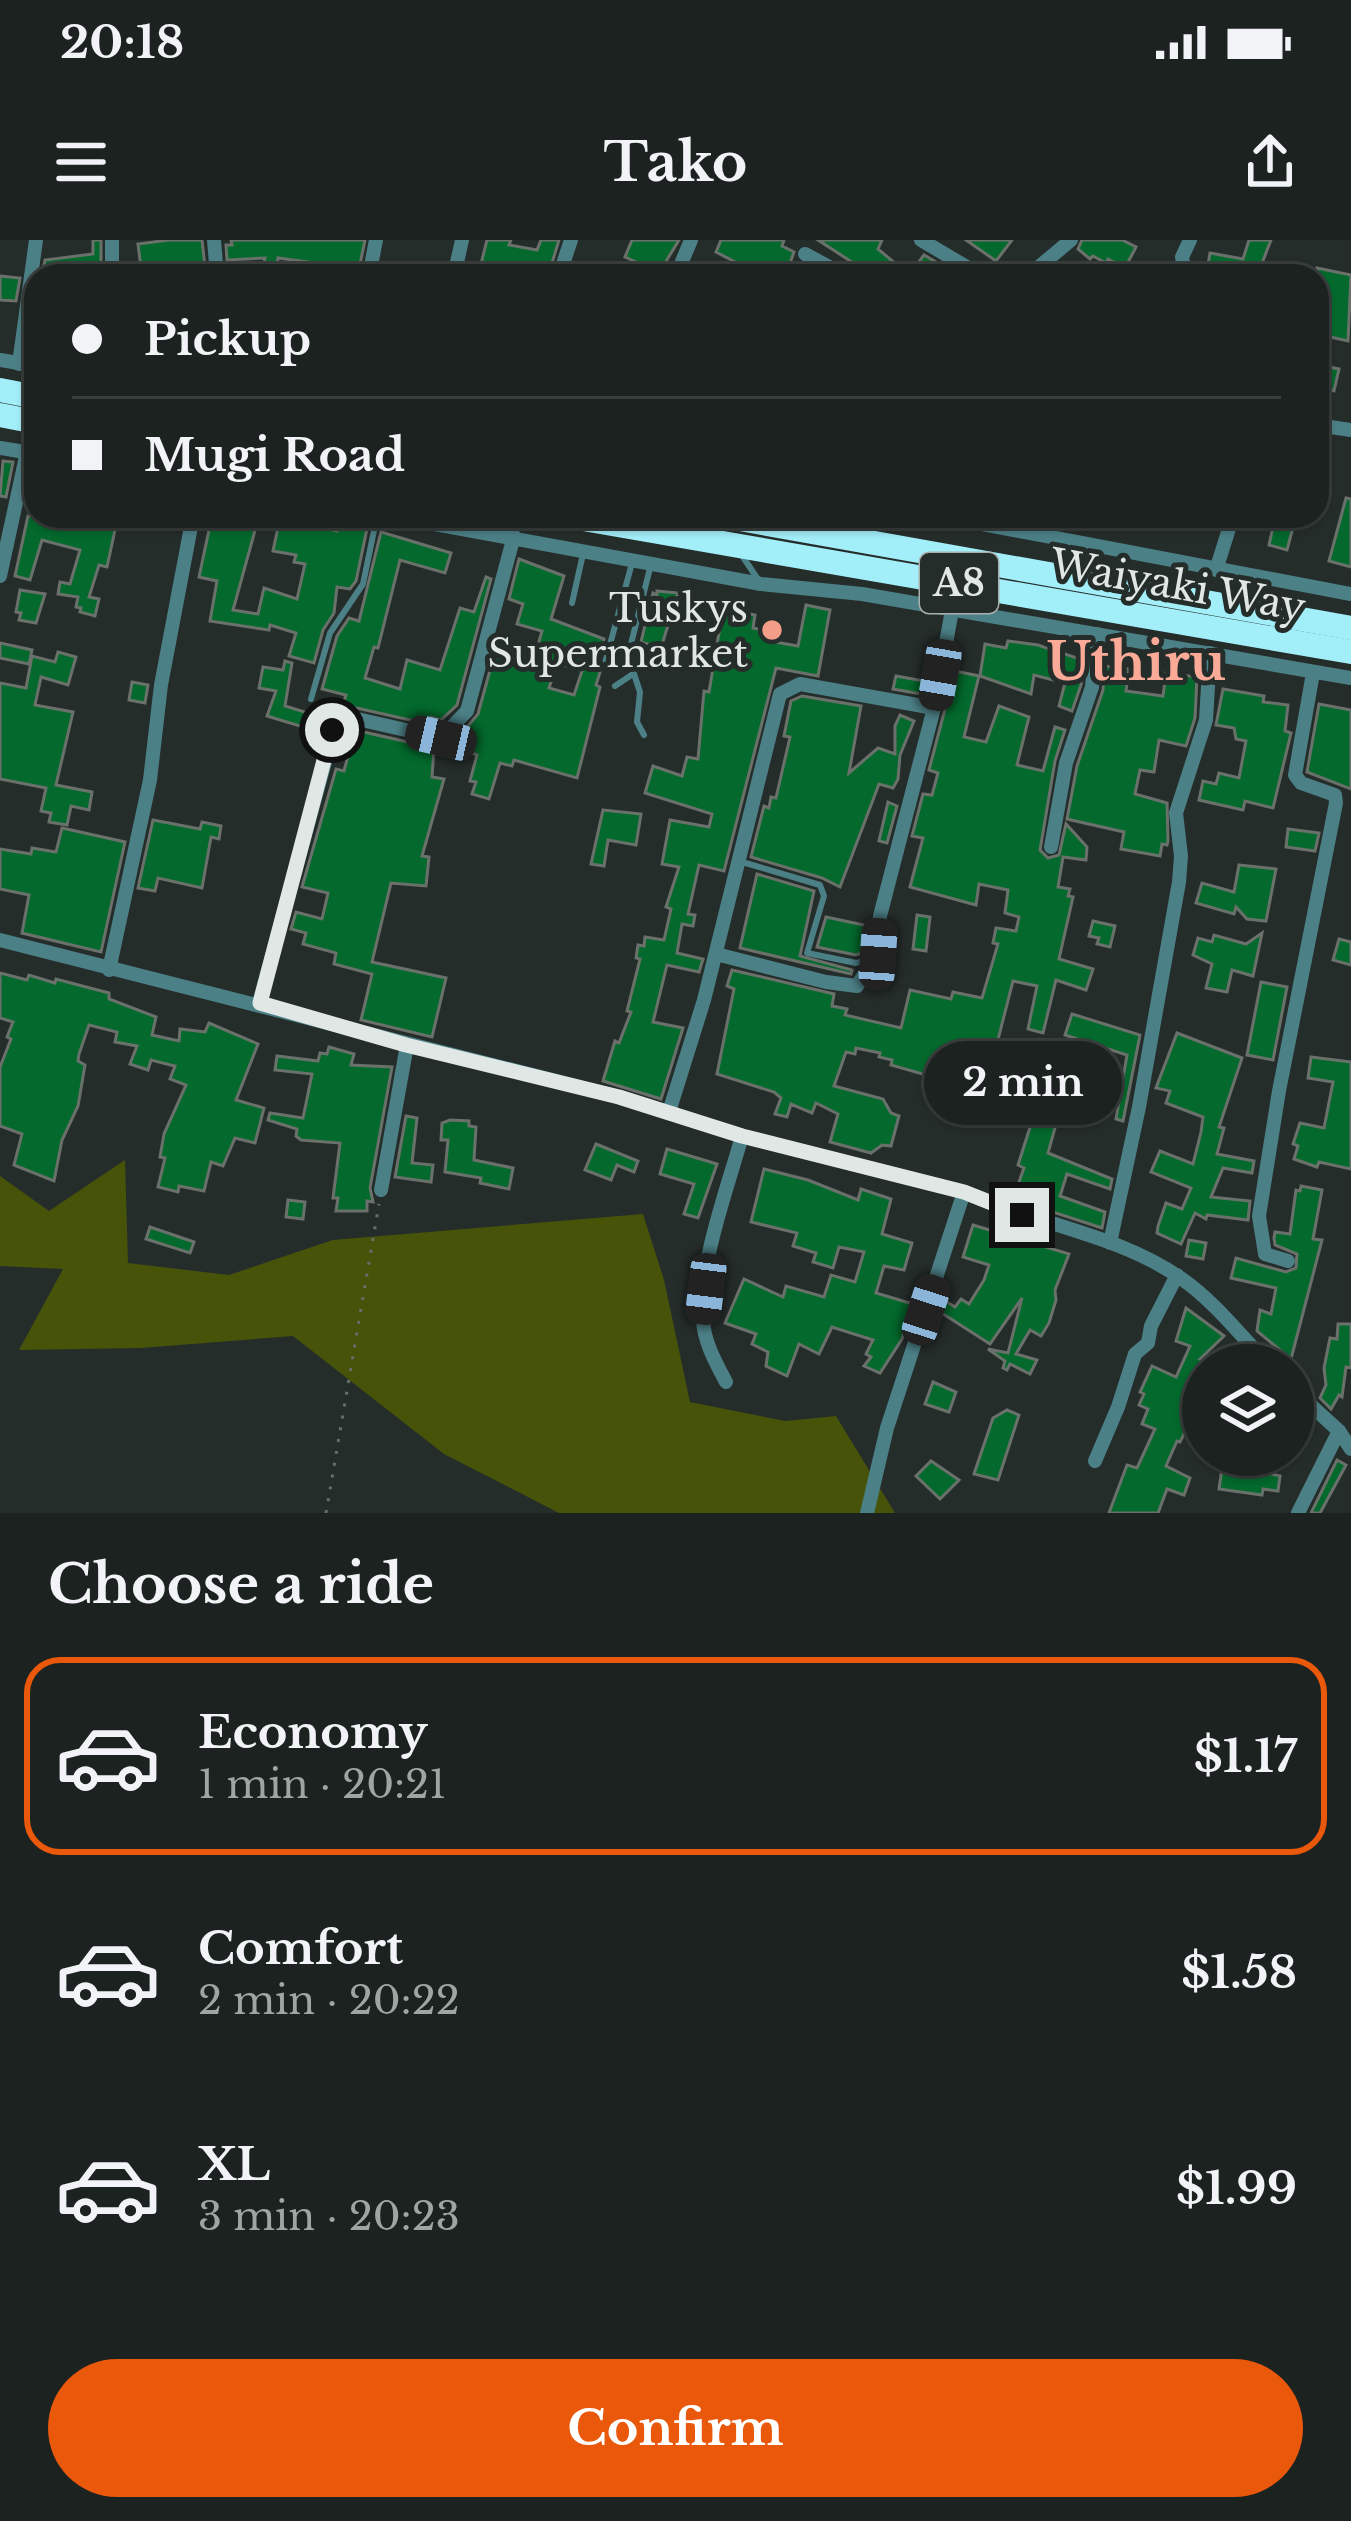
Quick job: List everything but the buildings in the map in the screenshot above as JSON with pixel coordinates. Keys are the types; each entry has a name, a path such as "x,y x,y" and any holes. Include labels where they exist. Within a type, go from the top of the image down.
{"highway":[{"name":"Waiyaki Way","path":"634,528 1351,652"},
{"name":"Waiyaki Way","path":"868,528 1351,628"}],"street":[{"path":"921,240 962,264"},
{"path":"1041,264 1066,242"},
{"path":"805,254 824,264"},
{"path":"19,364 24,328"},
{"path":"0,360 24,365"},
{"path":"0,576 24,484"},
{"path":"109,970 150,780 160,685 191,528"},
{"path":"465,528 761,584 862,594 1351,678"},
{"path":"1001,528 1351,594"},
{"path":"1216,570 1229,528"},
{"path":"260,1003 337,718 441,738 458,723 467,711 514,536"},
{"path":"716,954 857,986 878,954 880,916 934,708 958,583"},
{"path":"1051,847 1066,763 1092,688 1097,634"},
{"path":"1110,1243 1179,882 1176,813 1206,721 1210,653"},
{"path":"1288,1261 1265,1254 1259,1216 1336,803 1335,796 1301,783 1295,775 1313,673"},
{"path":"669,1112 716,954 780,694 800,684 934,708"},
{"path":"0,940 260,1003 964,1192 1110,1243 1177,1275 1249,1344"},
{"path":"381,1190 406,1045"},
{"path":"726,1382 711,1353 703,1320 705,1267 742,1136"},
{"path":"867,1513 887,1428 964,1192"},
{"path":"1095,1461 1135,1354 1148,1343 1151,1326 1177,1275"},
{"path":"1314,1409 1351,1449"},
{"path":"1298,1513 1339,1432"}],"lane":[{"path":"310,699 330,633 363,584 375,528"},
{"path":"736,546 761,584"},
{"path":"572,603 584,550"},
{"path":"605,663 633,560"},
{"path":"644,735 638,727 640,692 629,646 651,564"},
{"path":"615,686 632,674"},
{"path":"738,861 820,886 824,896 807,953 866,961"}],"path":[{"path":"326,1513 381,1190"}],"green space":[{"path":"125,1160 128,1263 229,1275 333,1240 643,1214 664,1280 690,1402 785,1421 836,1416 895,1513 559,1513 444,1454 293,1336 141,1348 19,1350 63,1269 0,1266 0,1176 49,1211"}],"place":[{"name":"Tuskys Supermarket","path":"772,630"}],"district":[{"name":"Uthiru","path":"1136,662"}],"route":[{"path":"332,730 260,1003 964,1192 1022,1215"}]}
